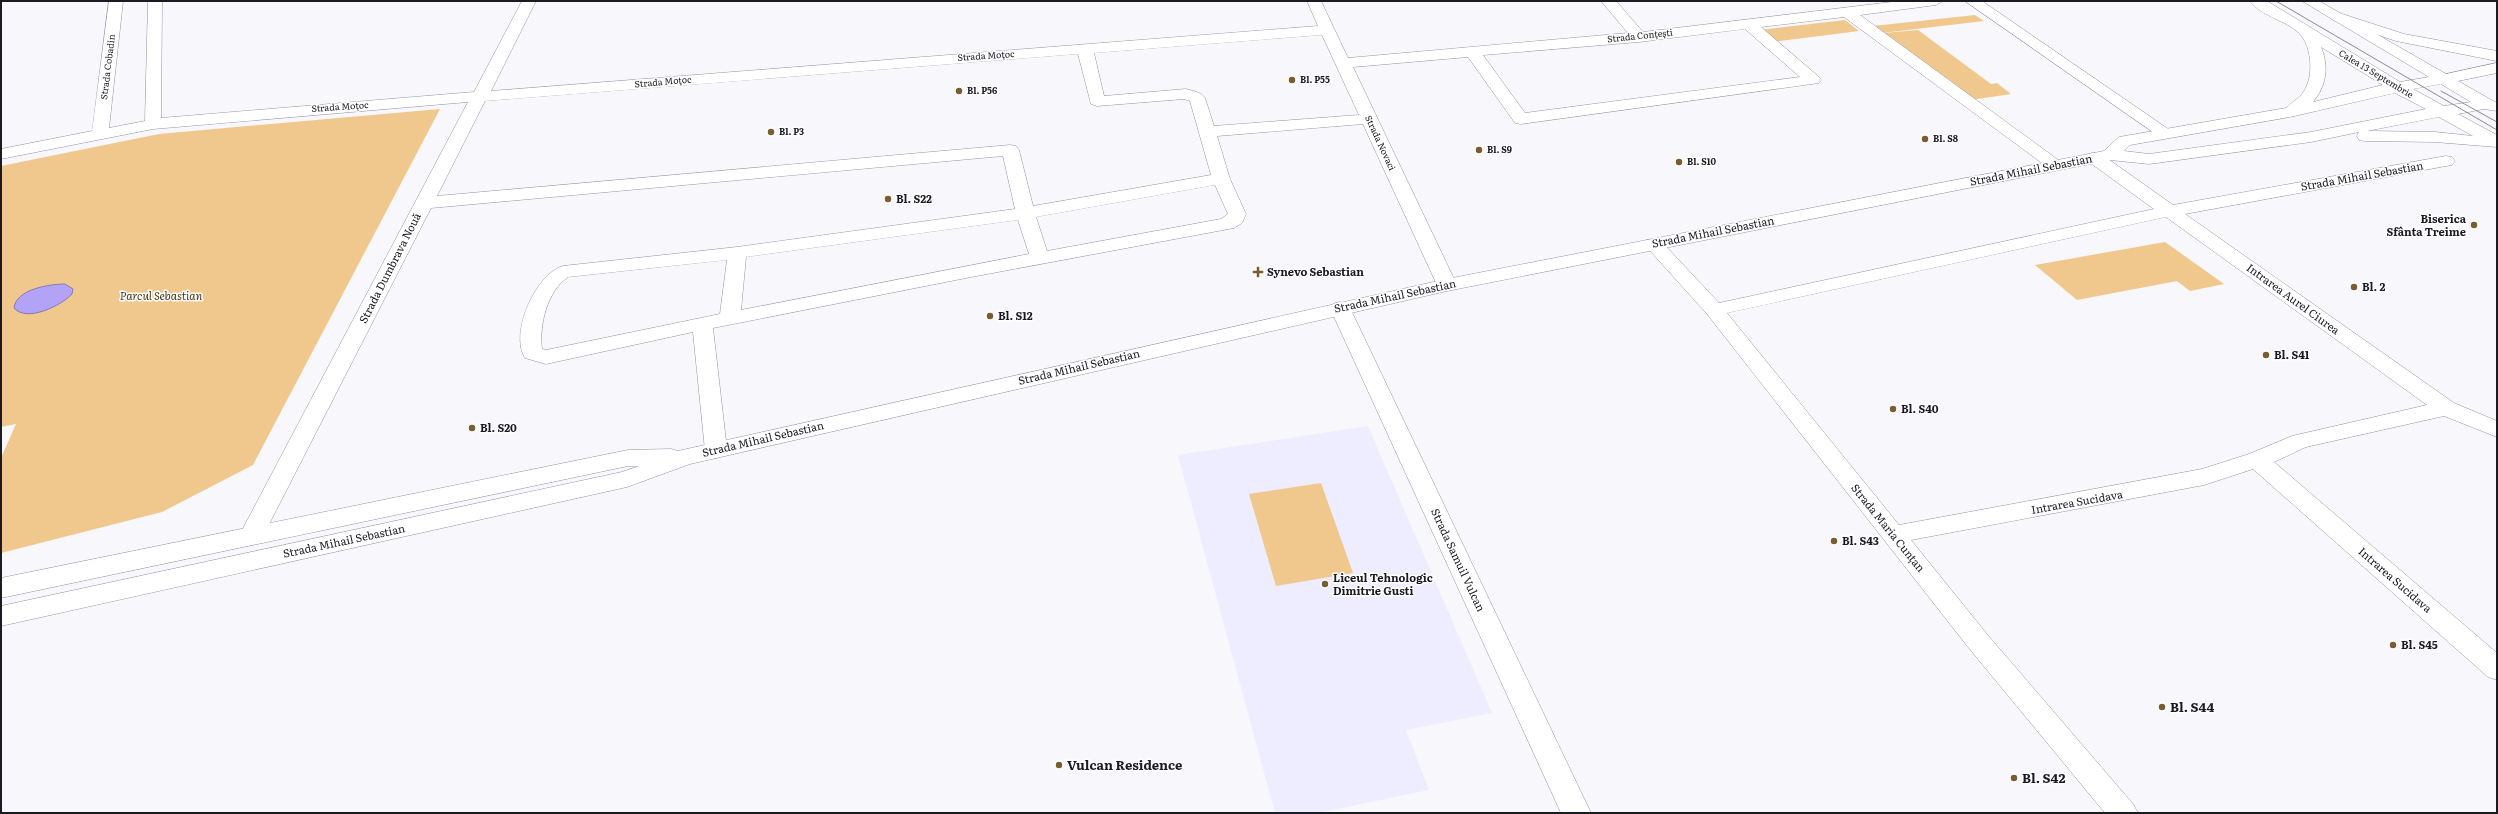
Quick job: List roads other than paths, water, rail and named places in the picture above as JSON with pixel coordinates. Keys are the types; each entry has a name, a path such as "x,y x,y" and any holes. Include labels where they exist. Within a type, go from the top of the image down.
{"street":[{"name":"Strada Cobadin","path":"100,134 116,1"},
{"path":"153,124 155,1"},
{"name":"Strada Dumbrava Nouă","path":"251,536 528,1"},
{"name":"Strada Novaci","path":"1314,1 1447,285"},
{"path":"1608,1 1639,37"},
{"name":"Strada Conțești","path":"1343,63 1639,37 1847,12 1894,3 1936,1"},
{"path":"1972,1 2166,133"},
{"name":"Calea 13 Septembrie","path":"2257,1 2397,87 2497,143"},
{"path":"2309,1 2494,106"},
{"path":"1847,12 2056,165"},
{"path":"2336,16 2400,38 2497,56"},
{"path":"1473,52 1520,119 1813,80 1749,24"},
{"name":"Strada Moțoc","path":"1,154 153,124 479,96 1327,30"},
{"path":"2290,112 2308,99 2314,90 2316,80 2318,67 2317,52 2305,31"},
{"path":"1085,49 1097,101 1194,95 1197,98 1221,178 1237,214 1234,219 1227,224 1040,257 730,317 546,357 532,353 530,344 544,292 551,281 563,272 738,253 1025,213 1221,178"},
{"path":"2102,156 2125,141 2290,112 2397,87 2497,68"},
{"name":"Strada Mihail Sebastian","path":"1,616 627,480 684,457 1447,285 2102,156 2149,159 2256,143 2312,138 2440,112 2494,106"},
{"path":"1207,132 1369,119"},
{"path":"2312,138 2435,137 2497,143"},
{"path":"424,204 1010,150 1025,213 1040,257"},
{"name":"Intrarea Aurel Ciurea","path":"2102,156 2170,211 2446,408 2497,430"},
{"name":"Strada Mihail Sebastian","path":"1714,310 2170,211 2446,160"},
{"name":"Strada Maria Cunțan","path":"1653,244 1714,310 1895,534 1977,640 2123,813"},
{"path":"730,317 738,253"},
{"name":"Strada Samuil Vulcan","path":"1340,308 1576,813"},
{"path":"702,323 716,450"},
{"name":"Intrarea Sucidava","path":"1895,534 2204,477 2257,460 2300,441 2446,408"},
{"name":"Strada Mihail Sebastian","path":"1,588 628,458 684,457"},
{"name":"Intrarea Sucidava","path":"2257,460 2497,669"}],"tram line":[{"path":"2276,1 2497,130"},
{"path":"2441,91 2497,122"}],"place":[{"name":"Bl. P55","path":"1292,80"},
{"name":"Bl. P56","path":"959,91"},
{"name":"Bl. P3","path":"771,132"},
{"name":"Bl. S8","path":"1925,139"},
{"name":"Bl. S9","path":"1479,150"},
{"name":"Bl. S10","path":"1679,162"},
{"name":"Bl. S22","path":"888,199"},
{"name":"Biserica Sfânta Treime","path":"2474,225"},
{"name":"Synevo Sebastian","path":"1258,272"},
{"name":"Bl. 2","path":"2354,287"},
{"name":"Bl. S12","path":"990,316"},
{"name":"Bl. S41","path":"2266,355"},
{"name":"Bl. S40","path":"1893,409"},
{"name":"Bl. S20","path":"472,428"},
{"name":"Bl. S43","path":"1834,541"},
{"name":"Liceul Tehnologic Dimitrie Gusti","path":"1325,584"},
{"name":"Bl. S45","path":"2393,645"},
{"name":"Bl. S44","path":"2162,707"},
{"name":"Vulcan Residence","path":"1059,765"},
{"name":"Bl. S42","path":"2014,778"}],"park label":[{"name":"Parcul Sebastian","path":"161,296"}]}
